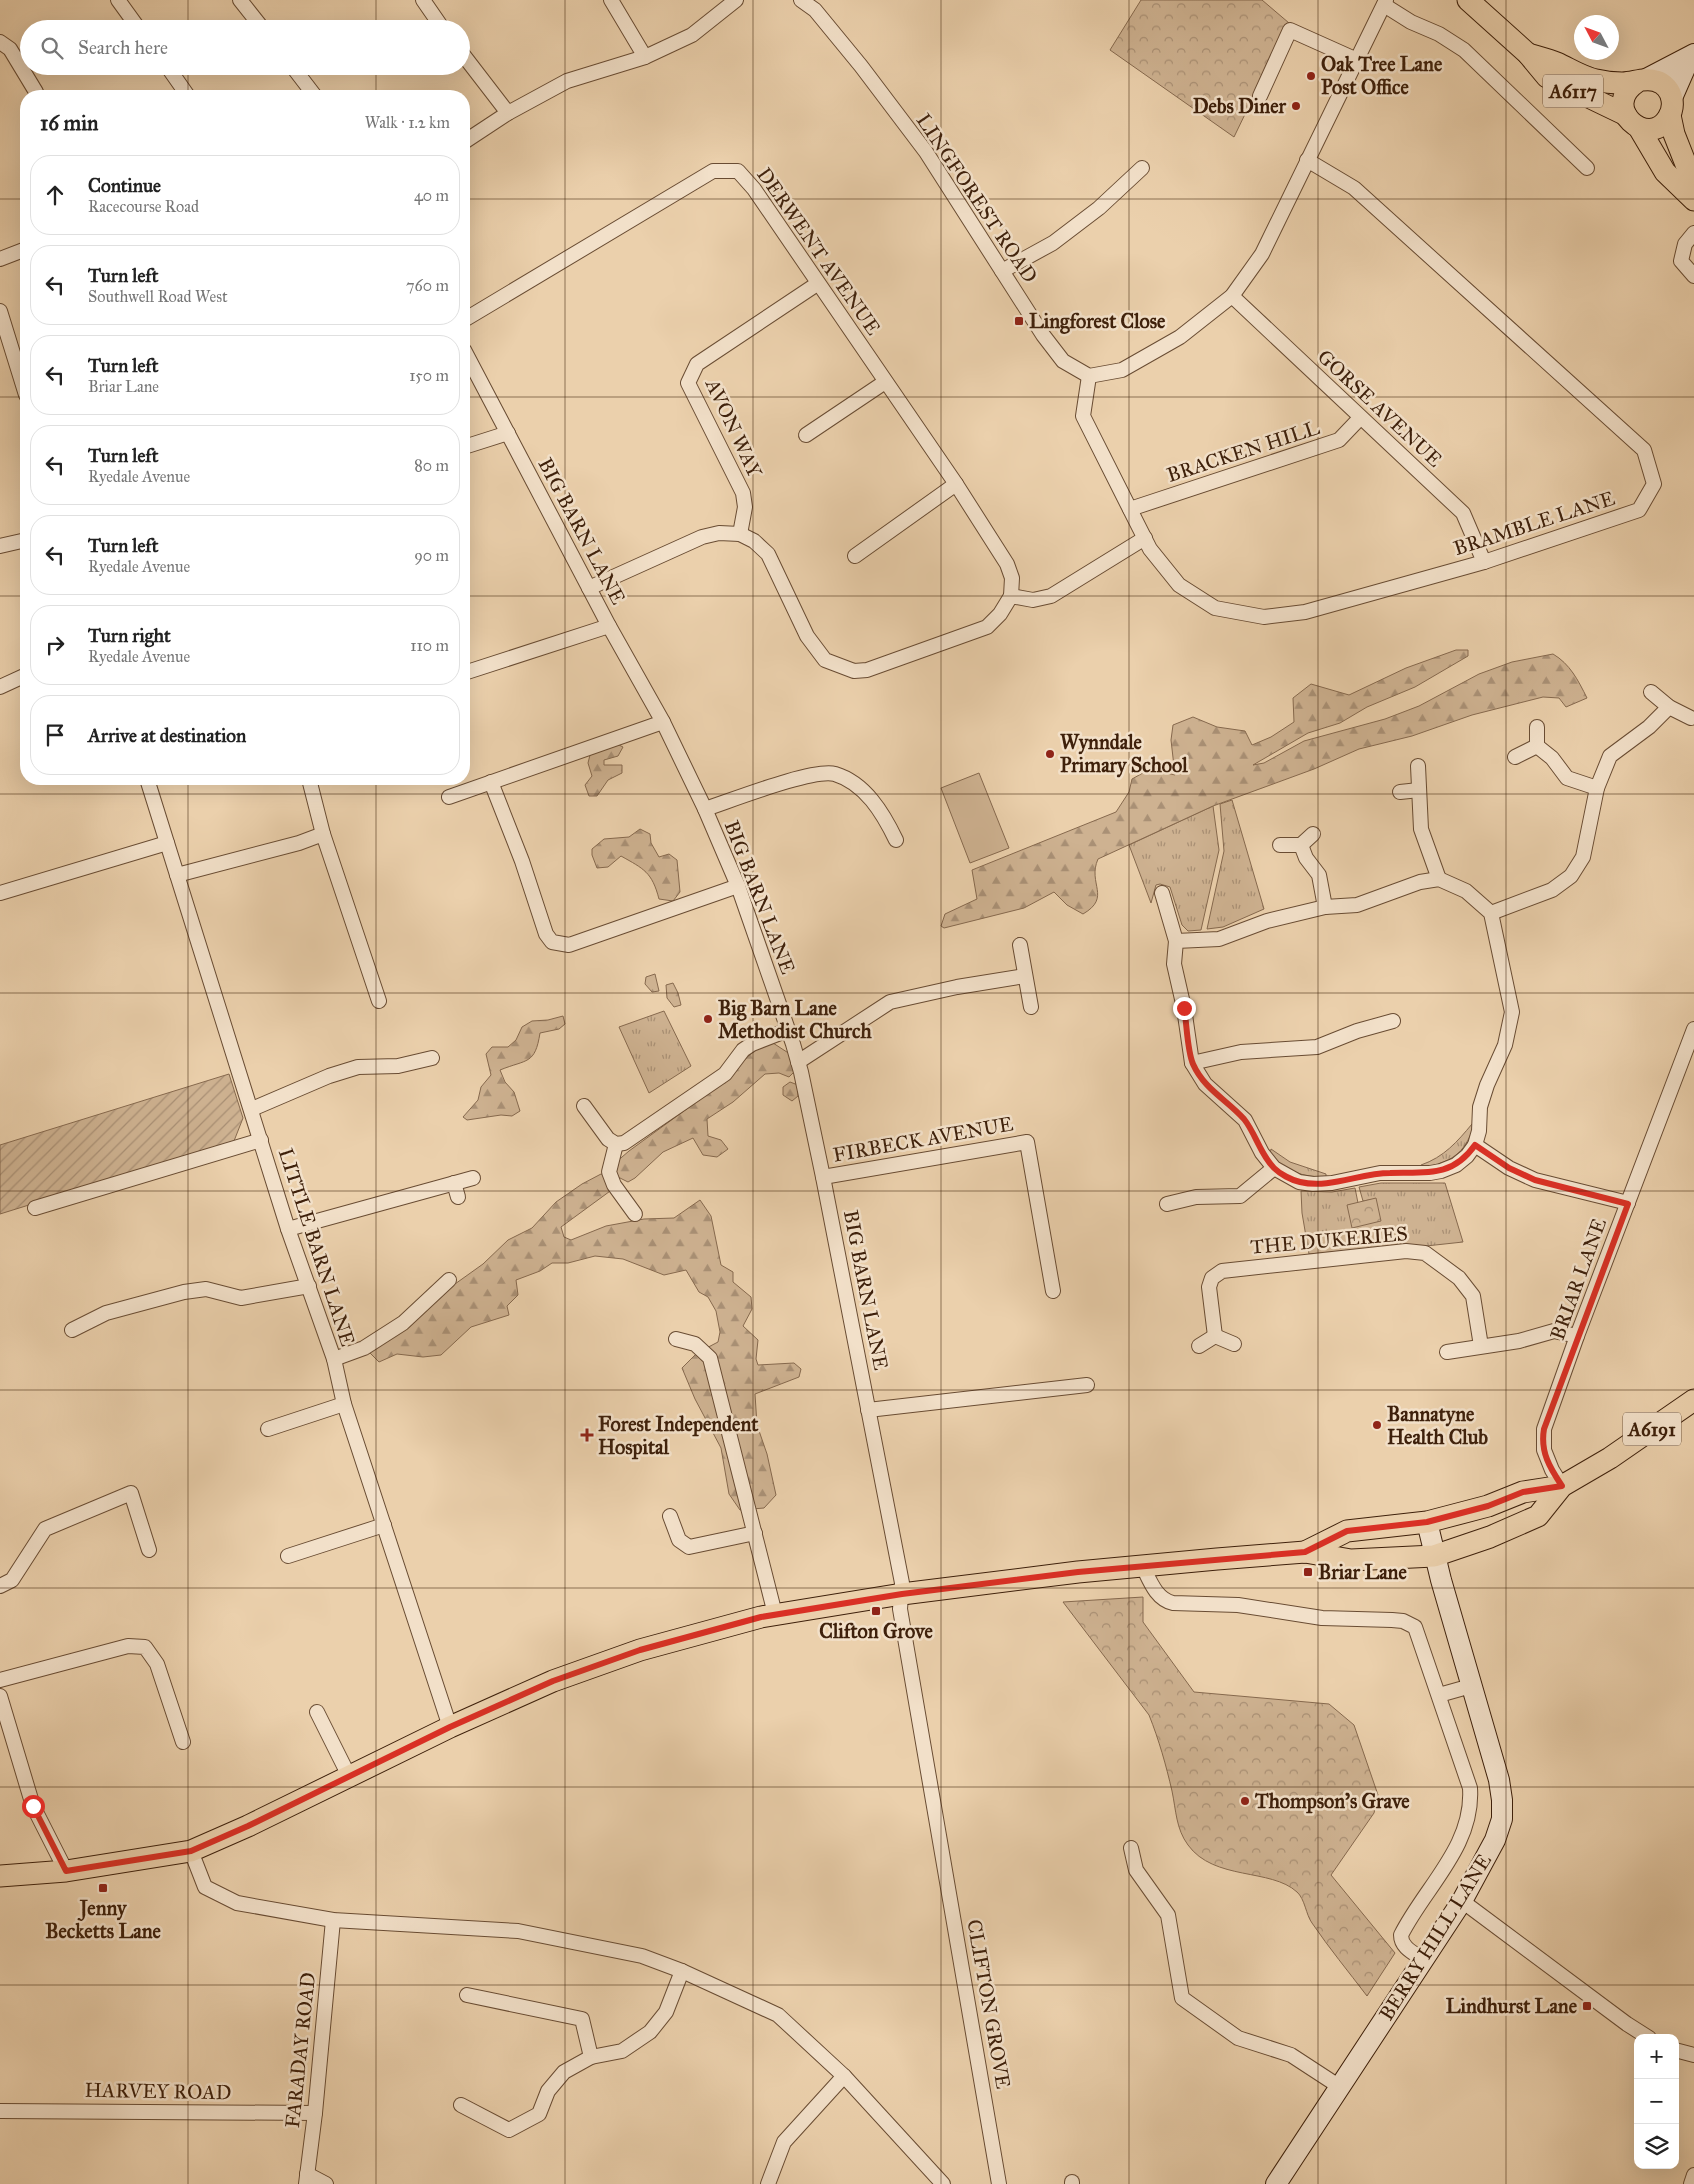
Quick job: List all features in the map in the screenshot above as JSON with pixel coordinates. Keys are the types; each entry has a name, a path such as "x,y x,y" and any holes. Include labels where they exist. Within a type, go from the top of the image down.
{"main road":[{"name":"A6117","path":"1468,0 1528,54 1547,77 1632,122"},
{"name":"A6117","path":"1528,54 1555,62 1595,80 1621,83 1654,80 1669,90 1674,134 1687,167 1692,197"},
{"name":"A6117","path":"1641,81 1626,93 1623,100 1632,122 1665,172 1692,197"},
{"path":"1632,122 1654,128 1661,126 1671,106"},
{"name":"A6191","path":"0,1876 66,1871 191,1851 450,1727 553,1681 640,1650 775,1614 902,1594 1078,1572 1305,1552 1350,1560 1434,1556 1490,1537 1538,1516 1562,1486 1610,1458 1694,1400"},
{"name":"A6191","path":"1305,1552 1347,1531 1427,1522 1488,1506 1523,1492 1562,1486"}],"street":[{"path":"118,0 132,20"},
{"path":"240,0 257,20"},
{"path":"423,0 437,20"},
{"path":"611,0 645,57"},
{"path":"470,138 508,113 567,81 645,57 692,35 736,0"},
{"name":"LINGFOREST ROAD","path":"801,0 815,10 861,66 926,152 1043,335 1063,361 1088,376"},
{"path":"1088,376 1122,370 1180,337 1232,296 1262,254 1384,2 1411,22 1439,34 1464,50 1587,168"},
{"path":"1260,96 1290,30 1356,60"},
{"path":"0,42 10,49 20,66"},
{"path":"1641,81 1692,56"},
{"path":"1671,106 1692,56"},
{"path":"470,64 508,113"},
{"path":"26,75 35,90"},
{"path":"173,75 184,90"},
{"path":"299,75 310,90"},
{"name":"BRAMBLE LANE","path":"1088,376 1083,416 1150,549 1179,585 1215,608 1264,617 1305,612 1484,562 1638,510 1654,484 1644,450 1354,188 1307,160"},
{"path":"1002,271 1060,237 1099,208 1142,168"},
{"name":"DERWENT AVENUE","path":"470,316 713,172 738,171 754,190 956,484 1007,564 1012,578 1011,596"},
{"path":"1694,233 1685,244 1681,260 1694,276"},
{"path":"0,259 20,251"},
{"name":"AVON WAY","path":"740,534 746,507 743,493 688,383 697,364 817,284"},
{"name":"GORSE AVENUE","path":"1232,296 1463,513 1484,562"},
{"path":"0,311 20,376"},
{"name":"BIG BARN LANE","path":"470,361 609,626 663,722 705,809 738,886 798,1062 823,1177 902,1583 902,1594"},
{"path":"806,435 885,382"},
{"name":"BRACKEN HILL","path":"1130,509 1338,440 1360,418"},
{"path":"470,444 508,433"},
{"path":"855,556 956,484"},
{"path":"589,588 702,538 719,533 740,534 754,541 768,554 806,636 824,660 854,671 867,670 987,627 1000,614 1011,596 1033,600 1051,596 1145,538"},
{"path":"0,546 20,541"},
{"path":"470,671 609,626"},
{"path":"0,687 20,678"},
{"path":"1651,692 1670,707 1691,718"},
{"path":"1491,914 1552,890 1571,876 1583,857 1597,788 1610,756 1649,727 1670,707"},
{"path":"449,796 663,722"},
{"path":"1537,727 1537,746"},
{"path":"1537,746 1552,758 1567,778 1597,788"},
{"path":"1515,757 1537,746"},
{"path":"1418,766 1421,829 1439,879"},
{"path":"705,809 804,777 834,774 860,787 885,816 896,840"},
{"path":"491,782 522,861 546,934 552,942 569,945 738,886"},
{"name":"LITTLE BARN LANE","path":"149,785 288,1228 310,1286 334,1359 344,1404 450,1727"},
{"path":"311,785 323,834 378,1001"},
{"path":"1400,792 1419,790"},
{"path":"177,875 299,843 323,834"},
{"path":"1280,845 1301,845 1313,834"},
{"path":"0,893 167,843"},
{"path":"1301,845 1306,858 1319,875 1324,907"},
{"path":"1162,893 1176,941 1174,964 1184,1008 1192,1063 1205,1084 1245,1120 1262,1153 1274,1168 1299,1182 1313,1184 1332,1183 1380,1173 1430,1173 1441,1171 1456,1165 1468,1156 1475,1145 1479,1130 1480,1106 1505,1045 1512,1012 1491,914 1466,891 1439,879 1420,882 1357,906 1324,907 1267,921 1219,939 1176,941"},
{"path":"1020,945 1031,1007"},
{"path":"798,1062 890,1002 957,987 1025,976"},
{"path":"1192,1063 1241,1052 1317,1048 1357,1031 1393,1021"},
{"name":"BRIAR LANE","path":"1562,1486 1547,1461 1543,1438 1577,1336 1694,1029"},
{"path":"584,1106 608,1139 616,1144 624,1143 725,1074 743,1050 752,1044 788,1030"},
{"path":"252,1109 329,1076 358,1067 398,1066 432,1058"},
{"path":"35,1208 261,1140"},
{"name":"FIRBECK AVENUE","path":"823,1177 1028,1142 1053,1291"},
{"path":"616,1144 610,1172 614,1184 634,1214"},
{"path":"1475,1145 1509,1168 1535,1180 1628,1204"},
{"path":"1167,1204 1196,1197 1240,1196 1274,1168"},
{"path":"288,1228 474,1178"},
{"path":"454,1183 458,1197"},
{"name":"THE DUKERIES","path":"1215,1336 1209,1287 1212,1278 1222,1270 1406,1251 1425,1253 1459,1278 1473,1296 1481,1346"},
{"path":"334,1359 364,1348 403,1323 449,1280"},
{"path":"72,1330 106,1313 184,1292 206,1289 241,1298 310,1286"},
{"path":"1447,1352 1520,1341 1554,1331 1577,1336"},
{"path":"1199,1346 1215,1336 1234,1344"},
{"path":"676,1339 695,1344 710,1358 775,1614"},
{"path":"868,1410 1087,1384"},
{"path":"268,1429 344,1404"},
{"path":"0,1586 12,1580 45,1529 131,1493 149,1550"},
{"path":"670,1516 679,1540 689,1547 755,1533"},
{"name":"BERRY HILL LANE","path":"1276,2184 1462,1900 1495,1840 1502,1819 1499,1780 1434,1556 1427,1522"},
{"path":"288,1556 384,1525"},
{"path":"1143,1567 1156,1592 1165,1601 1172,1603 1238,1606 1322,1618 1403,1621 1415,1627 1470,1788 1471,1804 1468,1819 1445,1870 1401,1935 1401,1942 1405,1947 1424,1960"},
{"name":"CLIFTON GROVE","path":"902,1594 900,1609 999,2184"},
{"path":"0,1680 128,1646 145,1647 157,1664 183,1742"},
{"path":"1439,1695 1471,1686"},
{"path":"0,1696 33,1806 66,1871"},
{"path":"317,1712 349,1776"},
{"path":"1131,1848 1136,1870 1168,1915 1182,1998 1238,2038 1291,2055 1340,2087"},
{"path":"191,1851 205,1887 238,1903 333,1920 518,1931 642,1956 682,1971 778,2015 844,2076 942,2184"},
{"path":"1462,1900 1643,2034"},
{"name":"FARADAY ROAD","path":"306,2179 315,2113 333,1920"},
{"path":"461,2105 509,2130 539,2114 548,2091 564,2072 591,2057 622,2051 650,2032 666,2012 682,1971"},
{"path":"467,1995 582,2019 591,2057"},
{"path":"1679,2051 1694,2055"},
{"path":"768,2184 784,2142 844,2076"},
{"name":"HARVEY ROAD","path":"0,2110 315,2113"},
{"path":"1691,2184 1694,2175"},
{"path":"306,2179 326,2184"}],"green space":[{"path":"1141,0 1262,0 1289,23 1234,137 1110,50"},
{"path":"1456,650 1468,650 1468,656 1415,687 1367,707 1340,723 1308,733 1253,765 1264,763 1304,741 1385,719 1419,706 1479,674 1512,662 1553,654 1569,668 1587,698 1566,707 1559,698 1543,697 1472,715 1412,736 1359,749 1314,769 1213,806 1098,859 1095,876 1098,896 1092,908 1083,914 1067,905 1054,892 1024,908 944,928 941,926 945,914 977,899 972,870 1116,812 1129,792 1132,779 1150,769 1175,775 1171,740 1173,725 1193,717 1217,727 1245,731 1252,745 1271,737 1294,722 1293,698 1311,684 1349,695 1406,668"},
{"path":"619,745 623,747 618,756 604,760 604,765 622,765 622,773 608,780 597,796 589,796 585,785 592,776 588,763 590,755 598,750"},
{"path":"979,773 1009,848 970,863 941,788"},
{"path":"1232,800 1264,909 1223,927 1207,929 1224,851 1220,804"},
{"path":"1213,806 1219,850 1201,930 1188,931 1182,925 1170,887 1160,884 1156,885 1151,903 1129,845"},
{"path":"640,829 650,834 651,843 659,857 669,854 677,860 680,892 673,901 659,899 653,883 646,872 621,856 608,867 597,868 592,855 592,849 604,839 629,837"},
{"path":"655,974 659,991 652,992 645,984 646,977"},
{"path":"673,983 681,1005 674,1007 667,998 666,985"},
{"path":"664,1011 691,1066 649,1093 619,1027"},
{"path":"563,1016 565,1024 559,1029 540,1033 532,1056 523,1062 500,1070 505,1082 514,1092 520,1111 512,1116 501,1115 467,1120 463,1117 478,1100 481,1087 491,1075 486,1054 492,1047 508,1047 516,1040 522,1027 532,1021 548,1020"},
{"path":"773,1043 793,1056 796,1070 789,1077 779,1073 765,1074 733,1102 707,1119 708,1136 721,1140 728,1149 717,1157 703,1155 693,1138 663,1152 635,1178 628,1182 616,1176 615,1163 629,1151 714,1089 756,1049"},
{"path":"229,1074 243,1118 234,1141 0,1214 0,1145"},
{"path":"790,1082 798,1085 798,1096 792,1101 783,1095 783,1087"},
{"path":"1472,1124 1474,1126 1466,1144 1455,1156 1441,1163 1422,1168 1421,1165 1437,1158 1450,1148"},
{"path":"1271,1149 1290,1162 1326,1174 1326,1177 1310,1176 1289,1169 1270,1154"},
{"path":"601,1174 615,1178 617,1186 561,1227 564,1237 571,1240 606,1226 644,1219 674,1218 700,1200 711,1216 721,1265 733,1272 733,1282 751,1297 752,1309 743,1326 758,1340 756,1359 758,1365 794,1363 801,1369 799,1377 755,1394 757,1425 767,1454 776,1495 764,1508 740,1510 729,1494 721,1448 695,1399 682,1368 697,1353 718,1342 720,1332 716,1311 708,1297 699,1292 686,1270 664,1275 623,1259 595,1256 568,1263 552,1263 540,1271 516,1280 518,1295 507,1306 509,1315 471,1327 441,1355 423,1357 397,1354 379,1362 369,1352 441,1294 483,1264 508,1240 532,1228 556,1202 582,1184"},
{"path":"1381,1183 1445,1183 1463,1242 1309,1254 1302,1213 1301,1191 1332,1192 1355,1188 1358,1203 1347,1206 1376,1199 1363,1201 1359,1187"},
{"path":"1376,1198 1381,1221 1352,1228 1347,1205"},
{"path":"1143,1597 1143,1622 1194,1692 1329,1704 1354,1725 1378,1795 1374,1813 1331,1875 1395,1953 1367,1996 1312,1923 1297,1892 1273,1880 1212,1864 1199,1856 1184,1839 1177,1819 1165,1762 1149,1715 1063,1602"}],"place":[{"name":"Oak Tree Lane Post Office","path":"1311,76"},
{"name":"Debs Diner","path":"1296,106"},
{"name":"Lingforest Close","path":"1019,321"},
{"name":"Wynndale Primary School","path":"1050,754"},
{"name":"Big Barn Lane Methodist Church","path":"708,1019"},
{"name":"Bannatyne Health Club","path":"1377,1425"},
{"name":"Forest Independent Hospital","path":"587,1435"},
{"name":"Briar Lane","path":"1308,1572"},
{"name":"Clifton Grove","path":"876,1611"},
{"name":"Thompson's Grave","path":"1245,1801"},
{"name":"Jenny Becketts Lane","path":"103,1888"},
{"name":"Lindhurst Lane","path":"1587,2006"}],"route":[{"path":"33,1806 66,1871 191,1851 248,1826 450,1727 553,1681 640,1650 761,1617 902,1594 1078,1572 1305,1552 1347,1531 1427,1522 1488,1506 1523,1492 1562,1486 1547,1461 1544,1450 1544,1429 1577,1336 1628,1204 1535,1180 1509,1168 1475,1145 1468,1156 1456,1165 1441,1171 1430,1173 1380,1173 1332,1183 1313,1184 1299,1182 1274,1168 1262,1153 1245,1120 1218,1098 1205,1084 1192,1063 1184,1008"}]}
